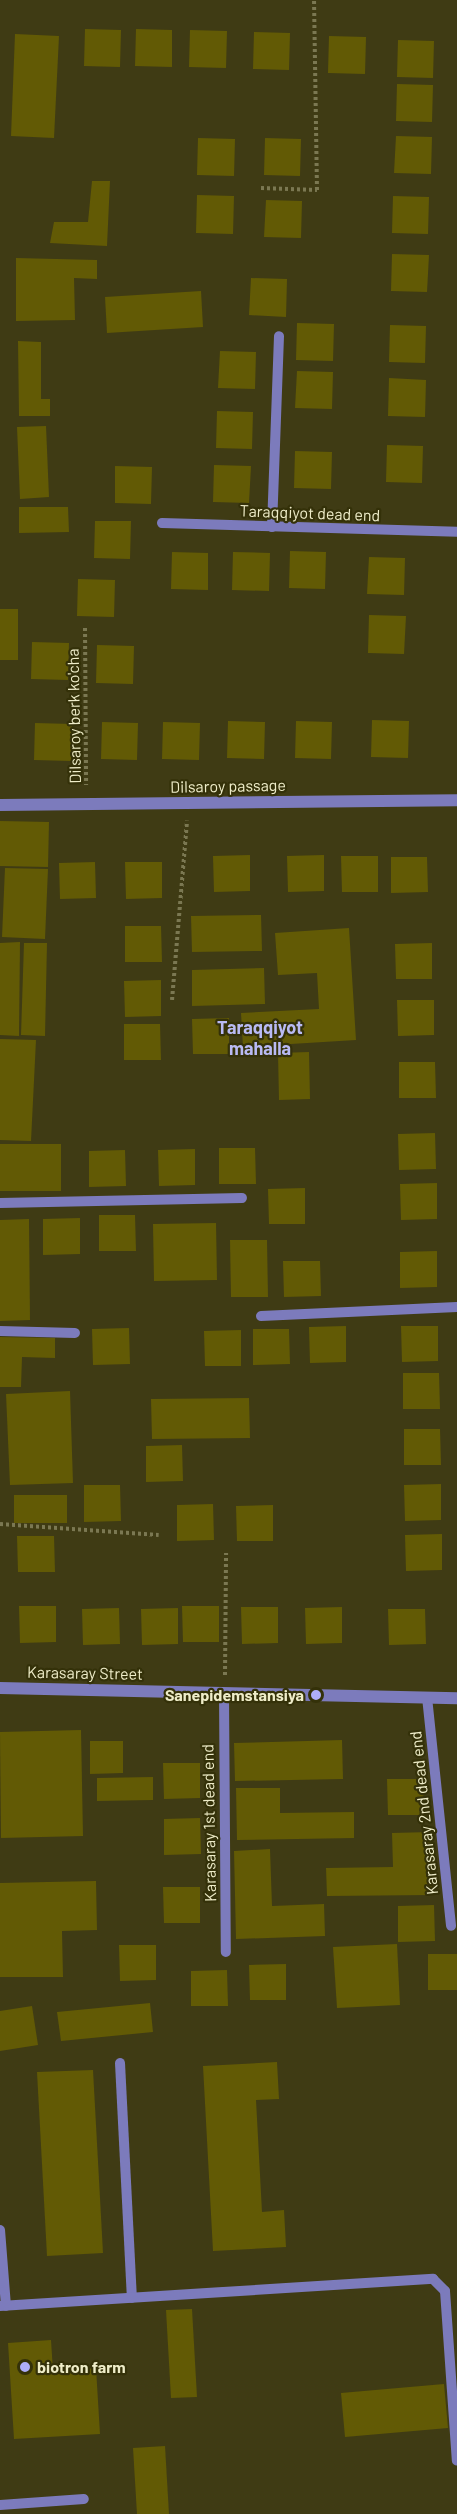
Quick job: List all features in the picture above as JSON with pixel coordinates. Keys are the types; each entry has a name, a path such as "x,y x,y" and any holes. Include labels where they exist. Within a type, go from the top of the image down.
{"street":[{"name":"Dilsaroy passage","path":"0,805 457,800"},
{"name":"Karasaray Street","path":"0,1688 457,1698"}],"lane":[{"path":"272,526 279,336"},
{"name":"Taraqqiyot dead end","path":"162,524 457,532"},
{"path":"0,1203 242,1198"},
{"path":"261,1316 457,1307"},
{"path":"0,1331 75,1333"},
{"name":"Karasaray 1st dead end","path":"224,1693 226,1952"},
{"name":"Karasaray 2nd dead end","path":"427,1697 451,1926"},
{"path":"120,2063 132,2298"},
{"path":"0,2230 3,2306 433,2279 445,2291 457,2461"},
{"path":"0,2505 84,2499"}],"path":[{"path":"261,188 317,190 314,0"},
{"name":"Dilsaroy berk ko'cha","path":"85,628 86,804"},
{"path":"172,1000 189,803"},
{"path":"0,1524 159,1535"},
{"path":"224,1693 226,1553"}],"building":[{"path":"85,29 121,30 120,67 84,66"},
{"path":"136,29 172,30 172,67 135,66"},
{"path":"190,30 227,31 226,68 189,67"},
{"path":"254,32 290,33 289,70 253,69"},
{"path":"15,34 59,36 54,138 11,136"},
{"path":"329,36 366,37 365,74 328,73"},
{"path":"398,40 434,41 433,78 397,77"},
{"path":"397,84 433,85 432,122 396,121"},
{"path":"396,136 432,137 431,174 394,173"},
{"path":"198,138 235,139 234,176 197,175"},
{"path":"265,138 301,139 300,176 264,175"},
{"path":"92,181 110,181 107,246 50,243 54,222 88,222"},
{"path":"197,195 234,196 233,234 196,233"},
{"path":"393,196 429,197 428,234 392,233"},
{"path":"266,200 302,201 301,238 264,237"},
{"path":"392,254 429,255 427,292 391,291"},
{"path":"16,258 97,260 97,279 74,278 75,320 16,321"},
{"path":"251,278 287,279 286,317 249,315"},
{"path":"201,291 203,327 107,333 105,297"},
{"path":"297,323 334,324 333,361 296,360"},
{"path":"390,325 426,326 425,363 389,362"},
{"path":"18,341 41,342 41,399 50,399 50,416 19,416"},
{"path":"220,351 256,352 255,389 218,388"},
{"path":"297,371 333,372 332,409 295,408"},
{"path":"389,378 426,380 425,417 388,416"},
{"path":"217,411 253,412 252,449 216,448"},
{"path":"46,426 49,497 20,499 17,427"},
{"path":"387,445 423,446 422,483 386,482"},
{"path":"295,451 332,452 331,489 294,488"},
{"path":"214,465 251,466 249,503 213,502"},
{"path":"115,466 152,467 151,504 115,503"},
{"path":"19,507 68,507 69,532 19,533"},
{"path":"95,521 131,521 130,559 94,558"},
{"path":"290,551 326,552 325,589 289,588"},
{"path":"172,552 208,553 208,590 171,589"},
{"path":"233,552 270,553 269,591 232,590"},
{"path":"369,557 405,558 404,595 367,594"},
{"path":"78,579 115,580 114,617 77,616"},
{"path":"0,609 18,609 18,660 0,660"},
{"path":"369,615 406,616 404,654 368,653"},
{"path":"32,642 69,643 68,680 31,679"},
{"path":"97,645 134,646 133,684 96,683"},
{"path":"372,720 409,721 408,758 371,757"},
{"path":"228,721 265,722 264,759 227,758"},
{"path":"296,721 332,722 331,759 295,758"},
{"path":"102,722 138,723 137,760 101,759"},
{"path":"163,722 200,723 199,760 162,759"},
{"path":"35,723 72,724 71,761 34,760"},
{"path":"0,821 49,822 48,867 0,866"},
{"path":"250,855 250,891 214,892 213,856"},
{"path":"324,855 324,891 288,892 287,856"},
{"path":"341,856 378,856 378,892 342,892"},
{"path":"391,857 427,857 428,892 391,893"},
{"path":"95,862 96,898 60,899 59,863"},
{"path":"125,862 162,862 162,898 126,899"},
{"path":"5,868 48,869 45,939 2,937"},
{"path":"261,915 262,951 192,952 191,916"},
{"path":"125,926 161,926 162,962 125,962"},
{"path":"349,928 356,1040 243,1047 241,1013 319,1009 317,973 278,975 275,933"},
{"path":"20,942 19,1036 0,1035 0,943"},
{"path":"24,943 47,943 45,1036 21,1035"},
{"path":"432,943 432,979 396,979 395,944"},
{"path":"264,968 265,1004 192,1006 192,970"},
{"path":"161,980 161,1016 125,1017 124,981"},
{"path":"397,1000 434,1000 434,1035 398,1036"},
{"path":"229,1018 229,1054 193,1054 192,1019"},
{"path":"124,1024 160,1024 161,1060 124,1060"},
{"path":"0,1039 36,1040 31,1141 0,1140"},
{"path":"309,1052 310,1099 279,1100 278,1053"},
{"path":"399,1062 435,1062 436,1098 399,1098"},
{"path":"435,1133 436,1169 399,1170 398,1134"},
{"path":"0,1144 61,1144 61,1191 0,1191"},
{"path":"219,1148 255,1148 256,1184 219,1184"},
{"path":"195,1149 195,1185 159,1186 158,1150"},
{"path":"125,1150 126,1186 89,1187 89,1151"},
{"path":"437,1183 437,1219 401,1220 400,1184"},
{"path":"305,1188 305,1224 269,1224 268,1189"},
{"path":"99,1215 135,1215 136,1251 99,1251"},
{"path":"80,1218 80,1254 43,1255 43,1219"},
{"path":"29,1219 30,1320 0,1321 0,1220"},
{"path":"216,1223 217,1280 154,1281 153,1224"},
{"path":"230,1240 267,1240 268,1297 231,1297"},
{"path":"437,1251 437,1287 400,1288 400,1252"},
{"path":"283,1261 320,1261 321,1296 284,1297"},
{"path":"346,1326 346,1362 310,1363 309,1327"},
{"path":"401,1326 438,1326 438,1361 402,1362"},
{"path":"129,1328 130,1364 93,1365 92,1329"},
{"path":"253,1329 289,1329 290,1364 253,1365"},
{"path":"241,1330 241,1366 205,1366 204,1331"},
{"path":"0,1337 55,1338 55,1358 22,1357 21,1387 0,1387"},
{"path":"403,1373 439,1373 440,1409 403,1409"},
{"path":"70,1391 73,1483 10,1485 6,1394"},
{"path":"249,1398 250,1438 152,1439 151,1399"},
{"path":"404,1429 440,1429 441,1465 404,1465"},
{"path":"182,1445 183,1481 146,1482 146,1446"},
{"path":"441,1484 441,1520 405,1521 404,1485"},
{"path":"84,1485 120,1485 121,1521 84,1522"},
{"path":"14,1495 67,1495 67,1523 14,1523"},
{"path":"213,1504 214,1540 177,1541 177,1505"},
{"path":"273,1505 273,1541 237,1541 236,1506"},
{"path":"442,1534 442,1570 406,1571 405,1535"},
{"path":"17,1536 54,1536 55,1572 18,1572"},
{"path":"19,1606 56,1606 56,1642 20,1643"},
{"path":"182,1606 219,1606 219,1642 183,1642"},
{"path":"241,1607 278,1607 278,1643 242,1644"},
{"path":"342,1607 342,1643 306,1644 305,1608"},
{"path":"119,1608 120,1644 83,1645 82,1609"},
{"path":"178,1608 178,1644 142,1645 141,1609"},
{"path":"388,1609 425,1609 426,1644 389,1645"},
{"path":"81,1730 83,1836 1,1838 0,1732"},
{"path":"342,1740 343,1779 235,1781 234,1743"},
{"path":"90,1741 123,1741 123,1773 90,1774"},
{"path":"163,1763 200,1763 200,1798 164,1799"},
{"path":"153,1777 153,1800 97,1801 97,1778"},
{"path":"387,1779 423,1779 424,1815 388,1815"},
{"path":"236,1788 280,1788 280,1813 354,1812 354,1838 237,1840"},
{"path":"200,1818 201,1854 164,1855 164,1819"},
{"path":"431,1832 432,1895 327,1896 326,1868 393,1867 392,1833"},
{"path":"270,1849 272,1906 324,1904 325,1936 236,1939 234,1851"},
{"path":"96,1881 97,1930 62,1931 63,1977 0,1977 0,1883"},
{"path":"163,1887 200,1887 200,1923 164,1923"},
{"path":"434,1905 435,1941 398,1942 398,1906"},
{"path":"397,1944 400,2005 337,2008 333,1947"},
{"path":"119,1945 156,1945 156,1980 120,1981"},
{"path":"428,1954 457,1954 457,1990 428,1990"},
{"path":"286,1964 286,2000 250,2000 249,1965"},
{"path":"227,1970 228,2006 191,2006 191,1971"},
{"path":"150,2003 153,2032 61,2041 57,2012"},
{"path":"32,2006 38,2045 0,2051 0,2011"},
{"path":"277,2062 279,2099 256,2100 262,2212 284,2210 286,2247 213,2251 203,2066"},
{"path":"93,2070 103,2253 47,2256 37,2072"},
{"path":"192,2309 197,2397 171,2398 166,2310"},
{"path":"51,2340 53,2371 96,2368 100,2434 14,2439 8,2343"},
{"path":"444,2384 448,2428 345,2437 341,2393"},
{"path":"165,2446 169,2514 137,2514 133,2448"}],"place":[{"name":"Sanepidemstansiya","path":"316,1695"},
{"name":"biotron farm","path":"25,2367"}],"district":[{"name":"Taraqqiyot mahalla","path":"260,1038"}]}
